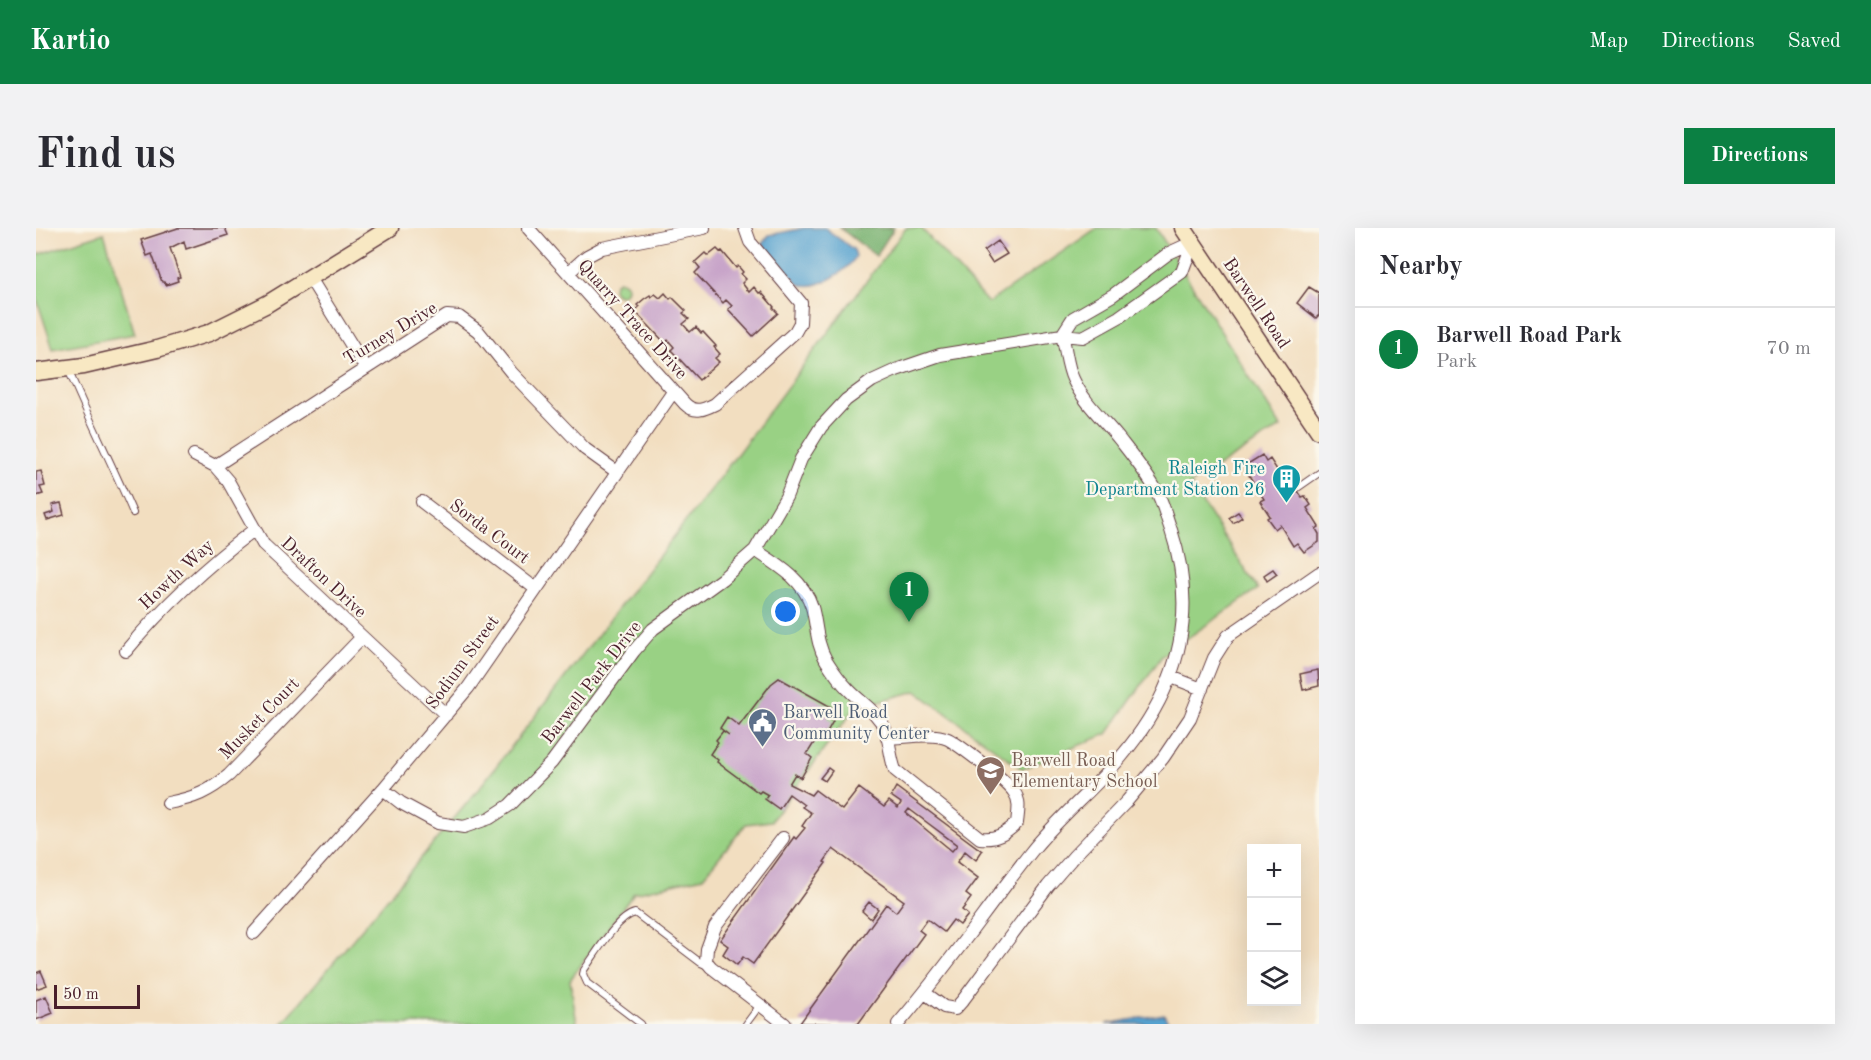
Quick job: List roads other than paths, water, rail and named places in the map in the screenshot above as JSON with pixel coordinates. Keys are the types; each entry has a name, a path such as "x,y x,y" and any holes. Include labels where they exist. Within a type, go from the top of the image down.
{"main road":[{"path":"36,372 68,368 157,349 209,333 246,316 390,228"},
{"name":"Barwell Road","path":"1183,228 1319,431"}],"street":[{"name":"Quarry Trace Drive","path":"528,228 688,408 702,410 715,404 795,332 801,323 801,303 750,242 745,228"},
{"path":"568,273 587,256 602,248 704,228"},
{"path":"898,1024 925,993 1032,850 1122,756 1152,714 1171,677 1184,627 1184,591 1179,555 1158,494 1120,440 1093,411 1072,379 1062,336 1073,318 1113,295 1169,253 1193,242"},
{"name":"Barwell Park Drive","path":"383,789 401,803 438,823 464,827 490,818 510,805 552,762 634,651 653,629 722,579 754,550 786,498 801,459 821,427 846,400 872,381 940,355 1062,336 1083,337 1128,310 1182,272 1193,242"},
{"path":"310,278 365,367"},
{"name":"Turney Drive","path":"215,466 447,316 459,317 478,331 511,372 585,449 617,472"},
{"name":"Sodium Street","path":"254,933 383,789 468,688 674,392"},
{"name":"Drafton Drive","path":"194,455 215,466 228,481 263,544 446,715"},
{"name":"Sorda Court","path":"422,502 536,589"},
{"name":"Howth Way","path":"126,651 185,586 215,559 255,529"},
{"path":"754,550 785,570 802,586 812,607 815,632 824,656 835,675 873,712 885,729 887,738 895,770 980,838 990,839 1002,836 1017,823 1019,806 1015,792 947,739 930,736 887,738"},
{"path":"925,993 944,1007 955,1009 1048,886 1127,801 1163,758 1190,718 1214,658 1228,636 1319,573"},
{"name":"Musket Court","path":"168,803 191,798 221,782 362,637"},
{"path":"1171,677 1202,689"},
{"path":"783,838 715,927 707,949 706,961 785,1024"}],"lane":[{"path":"68,368 83,406 101,439 133,513"},
{"path":"1296,489 1319,473"},
{"path":"640,1024 587,983 583,974 616,927 627,916 635,913 701,963 711,967"},
{"path":"746,1024 760,1005"}],"water":[{"path":"805,228 825,228 854,250 856,256 846,268 823,282 814,285 799,284 762,244 769,235"},
{"path":"1164,1014 1169,1024 1106,1024"}],"place":[{"name":"Raleigh Fire Department Station 26","path":"1286,504"},
{"name":"Barwell Road Park","path":"909,622"},
{"name":"Barwell Road Community Center","path":"762,748"},
{"name":"Barwell Road Elementary School","path":"990,796"}]}
